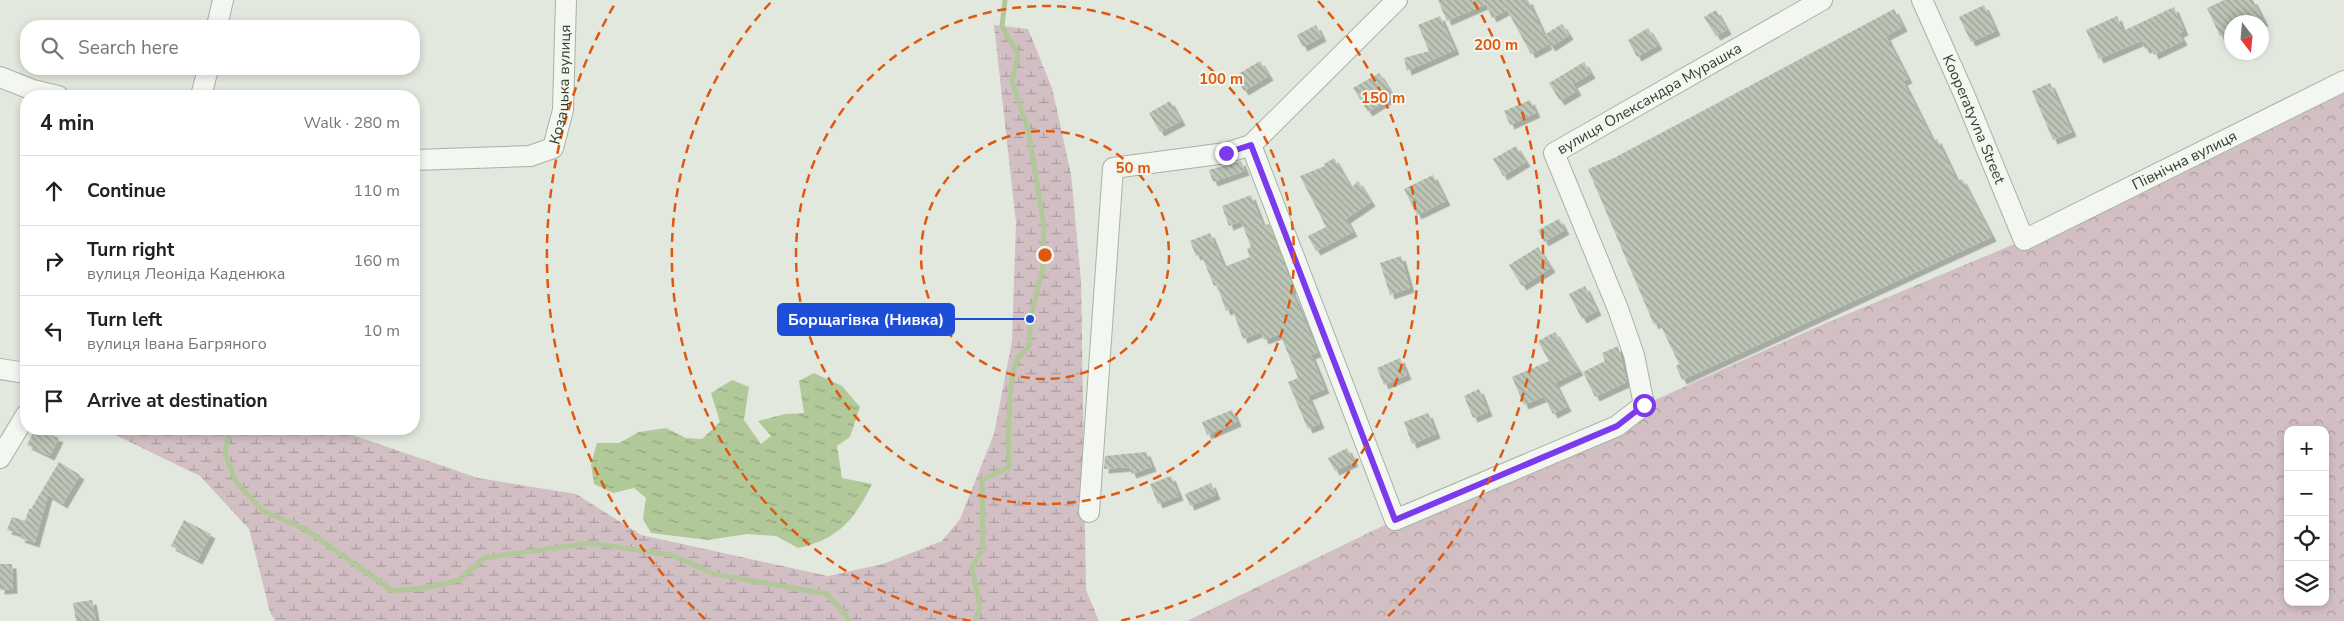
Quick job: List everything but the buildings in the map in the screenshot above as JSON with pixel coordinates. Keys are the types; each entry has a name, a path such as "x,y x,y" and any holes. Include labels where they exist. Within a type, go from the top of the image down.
{"street":[{"path":"219,20 223,0"},
{"name":"Козацька вулиця","path":"420,160 530,156 553,148 563,110 566,0"},
{"name":"вулиця Олександра Мурашка","path":"1251,145 1395,520 1617,426 1644,405 1634,355 1618,309 1554,153 1822,0"},
{"name":"Kooperatyvna Street","path":"1922,0 1964,94 2024,240"},
{"path":"1089,512 1114,168 1226,153 1251,145 1395,1"},
{"path":"203,90 206,75"},
{"path":"0,77 33,90"},
{"name":"Північна вулиця","path":"2024,240 2344,81"},
{"path":"0,369 20,372"},
{"path":"0,458 20,425"}],"green space":[{"path":"994,25 1028,29 1052,88 1071,174 1081,281 1086,590 1099,621 275,621 270,612 249,529 200,476 115,435 353,435 478,478 576,494 641,535 828,576 883,564 942,541 960,519 994,434 1012,341 1016,223"},
{"path":"2344,81 2344,621 1187,621 1395,520 1819,326 2024,240"}],"water":[{"path":"814,373 842,386 860,407 850,437 837,446 842,478 872,484 859,508 851,518 835,533 824,539 798,548 776,536 747,534 708,540 651,533 643,519 646,498 634,488 613,493 594,484 591,464 597,443 619,443 639,432 666,428 686,438 702,439 720,422 711,393 732,380 749,387 744,420 761,444 771,436 758,421 785,414 804,413 799,381"}],"waterway":[{"path":"975,621 980,606 972,567 983,549 982,480 1009,467 1009,410 1012,378 1019,357 1030,345 1030,319 1043,268 1044,225 1028,130 1012,81 1018,55 1002,26 1005,0"},
{"path":"229,435 225,453 236,482 263,511 305,529 393,591 425,588 459,580 484,558 589,543 672,555 714,574 827,594 847,616 849,621"}],"place":[{"name":"Борщагівка (Нивка)","path":"1030,319"}],"route":[{"path":"1226,153 1251,145 1395,520 1617,426 1644,405"}]}
